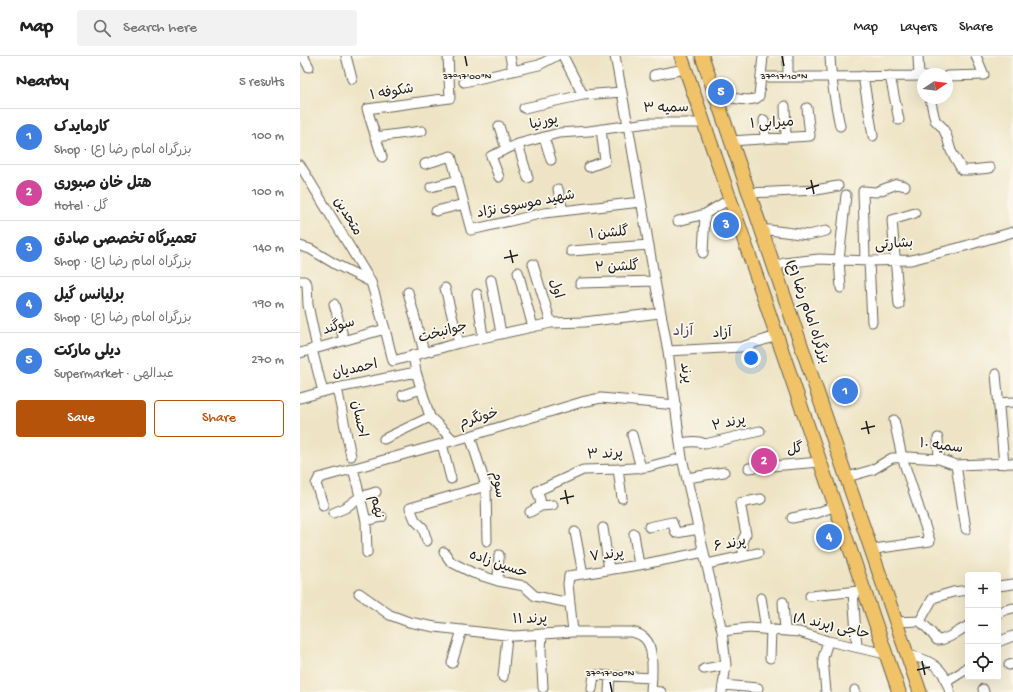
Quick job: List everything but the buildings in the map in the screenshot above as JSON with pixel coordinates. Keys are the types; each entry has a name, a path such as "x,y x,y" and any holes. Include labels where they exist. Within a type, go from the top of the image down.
{"highway":[{"path":"681,56 835,506 858,591 886,654 899,692"},
{"name":"بزرگراه امام رضا (ع)","path":"702,56 920,692"},
{"path":"890,667 904,683 908,692"}],"street":[{"path":"303,56 310,67"},
{"path":"346,56 352,79"},
{"name":"شکوفه ۱","path":"382,157 367,109 450,98 449,56"},
{"path":"510,56 513,71"},
{"path":"464,82 540,65 556,56"},
{"path":"563,56 583,94"},
{"name":"پرند","path":"616,56 660,313 668,351 682,458 722,631 726,665 723,689"},
{"path":"715,93 731,98 754,100 759,96 763,56"},
{"path":"788,56 788,76"},
{"path":"830,56 834,101 840,126"},
{"path":"918,56 920,68"},
{"path":"953,76 984,76 976,56"},
{"path":"654,75 685,69"},
{"path":"863,76 873,136"},
{"path":"890,76 899,120"},
{"path":"762,77 917,76"},
{"path":"524,108 583,94 622,92"},
{"path":"720,107 731,98"},
{"path":"931,104 935,120 943,128 951,151 962,170 990,168"},
{"path":"785,106 786,138"},
{"name":"میرابی ۱","path":"731,141 810,136 807,108"},
{"path":"764,120 765,139"},
{"name":"سمیه ۳","path":"628,125 648,123 704,123"},
{"name":"پورنیا","path":"499,177 491,156 518,144 559,133 628,125"},
{"path":"499,126 506,149"},
{"path":"589,167 605,161 601,129"},
{"path":"375,137 422,131"},
{"path":"544,137 551,160"},
{"path":"518,144 528,178"},
{"name":"شهید موسوی نژاد","path":"425,164 451,156 471,230 544,213 641,202"},
{"name":"متحدین","path":"300,166 304,180 371,282"},
{"path":"431,187 458,180"},
{"path":"872,322 862,191 876,192 898,184 905,186"},
{"path":"749,192 816,190 838,186"},
{"path":"558,189 563,211"},
{"path":"841,288 839,260 846,195"},
{"path":"678,221 705,214 730,199"},
{"path":"436,211 464,204"},
{"path":"899,305 892,220 915,213"},
{"path":"703,253 705,214"},
{"path":"762,230 808,235 826,231"},
{"name":"بشارتی","path":"774,267 784,263 819,259 867,261 911,260 1013,232"},
{"name":"گلشن ۱","path":"571,251 649,245"},
{"path":"300,246 371,282"},
{"name":"اول","path":"532,264 551,323"},
{"path":"518,272 533,326"},
{"path":"491,280 501,333"},
{"path":"300,281 304,281 307,284 308,305 323,392"},
{"name":"گلشن ۲","path":"580,283 655,281"},
{"name":"جوانبخت","path":"371,282 393,361 459,343 533,326 551,323 584,322 660,313"},
{"path":"445,288 459,343"},
{"path":"408,292 424,352"},
{"path":"477,294 484,337"},
{"path":"334,304 344,340"},
{"name":"سوگند","path":"300,352 385,329"},
{"name":"آزاد","path":"668,351 741,347 777,336"},
{"path":"412,356 430,417 453,440"},
{"name":"احمدیان","path":"300,398 337,388 416,372"},
{"path":"996,374 1008,463"},
{"name":"احسان","path":"337,388 351,456"},
{"path":"403,395 421,389"},
{"name":"خونگرم","path":"323,505 316,484 319,478 470,436 582,402 600,398 676,405"},
{"path":"999,403 1013,402"},
{"path":"384,439 430,417"},
{"path":"872,551 881,548 930,541 902,457 894,420"},
{"name":"پرند ۲","path":"680,443 700,441 705,444 760,431"},
{"path":"632,435 641,468"},
{"name":"سوم","path":"470,436 486,486 487,541"},
{"path":"938,438 939,459"},
{"path":"442,444 451,479"},
{"name":"سمیه ۱۰","path":"847,477 872,470 892,458 902,457 939,459 956,465 1008,463"},
{"name":"پرند ۳","path":"541,506 537,491 583,470 641,468 682,458"},
{"name":"گل","path":"749,468 820,462"},
{"path":"956,465 966,529"},
{"name":"نهم","path":"353,468 366,520 367,553"},
{"path":"618,469 622,498"},
{"path":"687,478 724,472"},
{"path":"427,541 423,528 415,520 410,508 486,486"},
{"path":"333,513 345,508 360,497 376,492"},
{"path":"743,556 743,539 746,534 740,503 760,499"},
{"path":"530,512 541,506 553,505"},
{"path":"792,518 817,513 835,506"},
{"path":"366,520 382,517"},
{"path":"649,527 672,522 676,533 699,529"},
{"path":"602,528 609,570"},
{"path":"575,532 583,574"},
{"path":"634,534 639,565"},
{"name":"حسین زاده","path":"444,552 451,562 473,574 524,586 535,596 570,603"},
{"name":"پرند ۷","path":"573,632 568,584 569,576 639,565 704,552"},
{"name":"پرند ۶","path":"707,564 758,553"},
{"path":"498,555 498,581"},
{"path":"1001,586 1013,584"},
{"path":"920,621 933,598 953,592 965,590"},
{"path":"810,596 858,591 858,647"},
{"name":"پرند ۱۱","path":"359,593 390,615 409,622 435,627 507,636 573,632 631,632 640,634 648,642 652,654 651,691 661,692"},
{"path":"761,598 768,629 770,658"},
{"path":"783,602 785,630"},
{"path":"1001,612 1013,608"},
{"path":"896,622 920,621 930,630 937,640 946,639 965,627"},
{"name":"حاجی (پرند ۸)","path":"722,631 749,628 785,630 799,632 828,641 886,654"},
{"path":"452,663 462,630"},
{"path":"542,634 541,651 543,688"},
{"path":"503,677 507,636"},
{"path":"1001,641 1013,636"},
{"path":"826,692 823,658 828,641"},
{"path":"908,655 921,658 934,664 943,674 950,692"},
{"path":"704,669 726,665"},
{"path":"946,682 965,669"},
{"path":"592,689 594,675 652,678"},
{"path":"609,692 610,676"},
{"path":"723,689 758,688"}],"place":[{"name":"دیلی مارکت","path":"721,92"},
{"name":"تعمیرگاه تخصصی صادق","path":"726,225"},
{"name":"کارمایدک","path":"845,391"},
{"name":"هتل خان صبوری","path":"764,461"},
{"name":"برلیانس گیل","path":"829,537"}],"district":[{"name":"آزاد","path":"683,332"}]}
